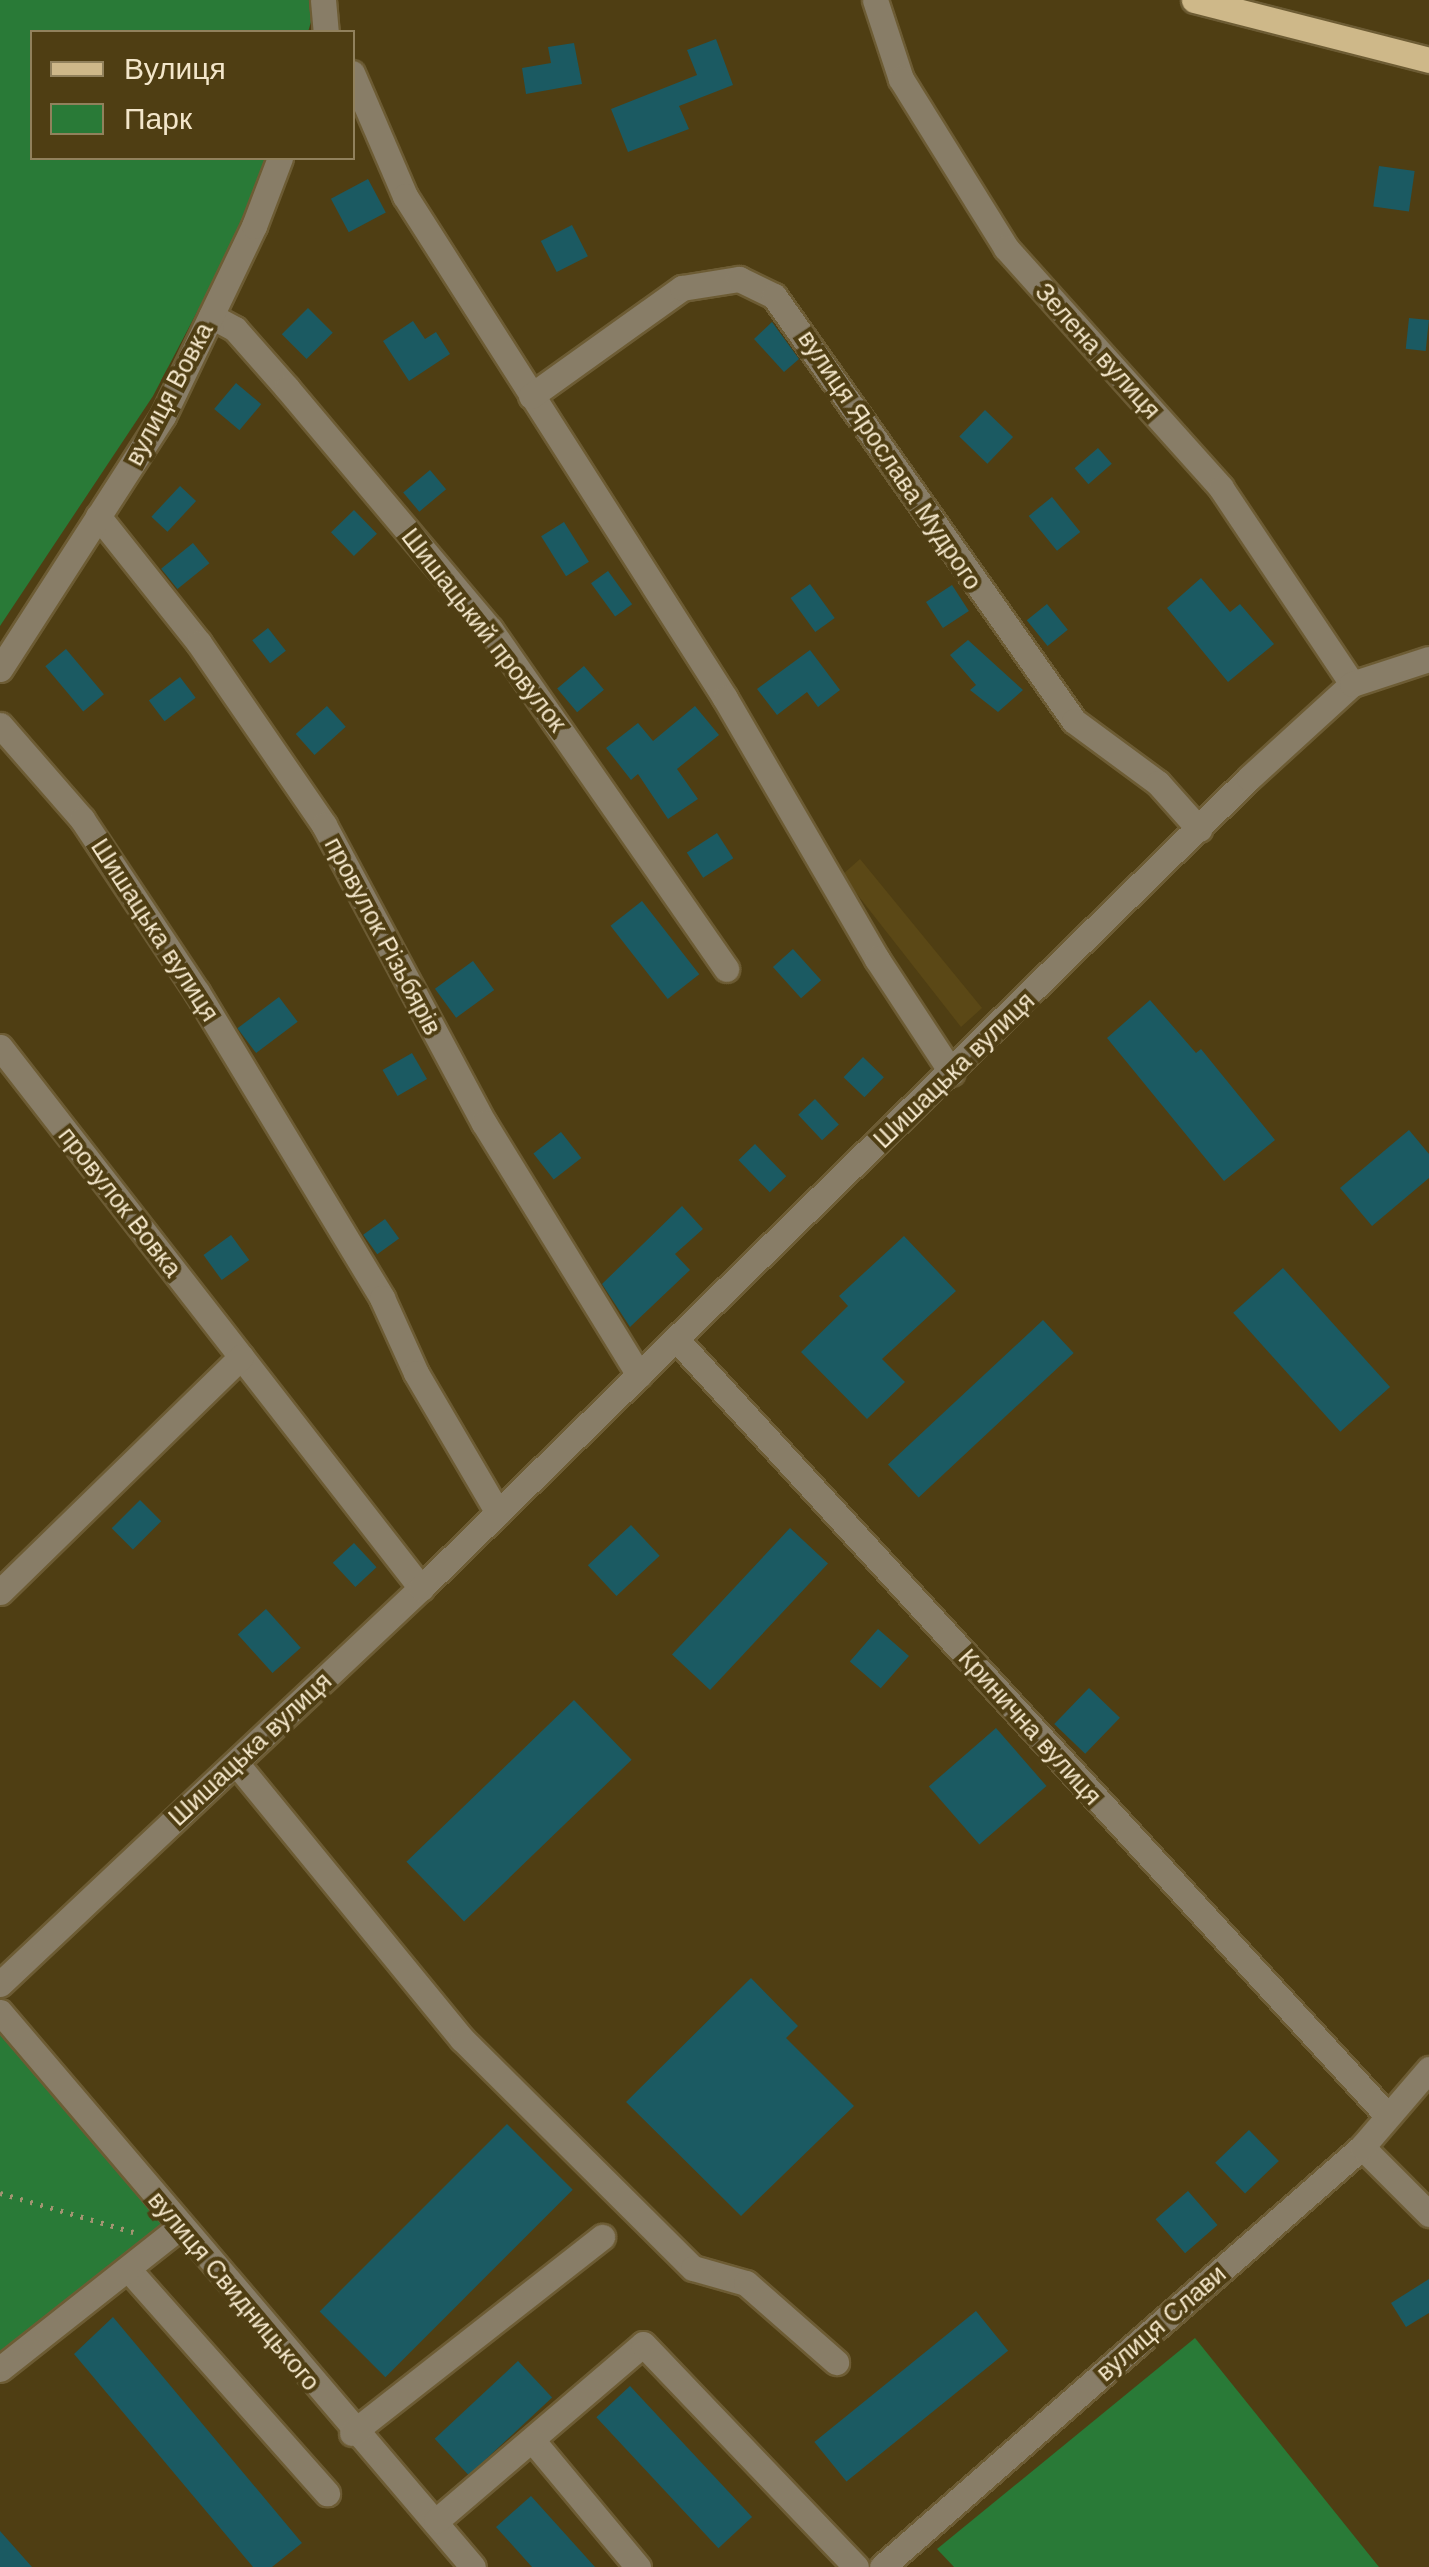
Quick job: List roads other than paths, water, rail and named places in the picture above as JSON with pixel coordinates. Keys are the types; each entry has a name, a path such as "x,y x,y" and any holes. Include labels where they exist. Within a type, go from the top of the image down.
{"main road":[{"path":"1194,0 1429,60"}],"street":[{"path":"324,0 328,30"},
{"name":"Зелена вулиця","path":"875,0 901,80 1006,248 1221,488 1352,684"},
{"path":"355,80 405,196 725,698 877,959 952,1073"},
{"name":"вулиця Вовка","path":"0,669 163,416 279,160"},
{"name":"вулиця Ярослава Мудрого","path":"531,396 682,288 739,279 774,296 1074,720 1158,783 1199,829"},
{"name":"Шишацький провулок","path":"211,316 235,330 288,388 490,629 726,969"},
{"name":"провулок Різьбярів","path":"98,516 200,643 324,825 396,969 581,1289 639,1375"},
{"name":"Шишацька вулиця","path":"0,1984 421,1588 1352,684 1429,659"},
{"name":"Шишацька вулиця","path":"0,725 82,819 198,992 382,1298 416,1373 498,1512"},
{"name":"провулок Вовка","path":"0,1047 421,1588"},
{"name":"Кринична вулиця","path":"676,1338 1385,2113"},
{"path":"0,1592 240,1358"},
{"path":"236,1763 462,2039 693,2268 746,2284 836,2362"},
{"name":"вулиця Свидницького","path":"0,2012 352,2432 436,2520 473,2567"},
{"name":"вулиця Слави","path":"882,2567 1362,2147 1385,2113 1429,2069"},
{"path":"1362,2147 1429,2214"},
{"path":"0,2369 180,2227"},
{"path":"352,2432 602,2238"},
{"path":"128,2269 327,2493"},
{"path":"436,2520 642,2344 856,2567"},
{"path":"533,2440 638,2567"}]}
